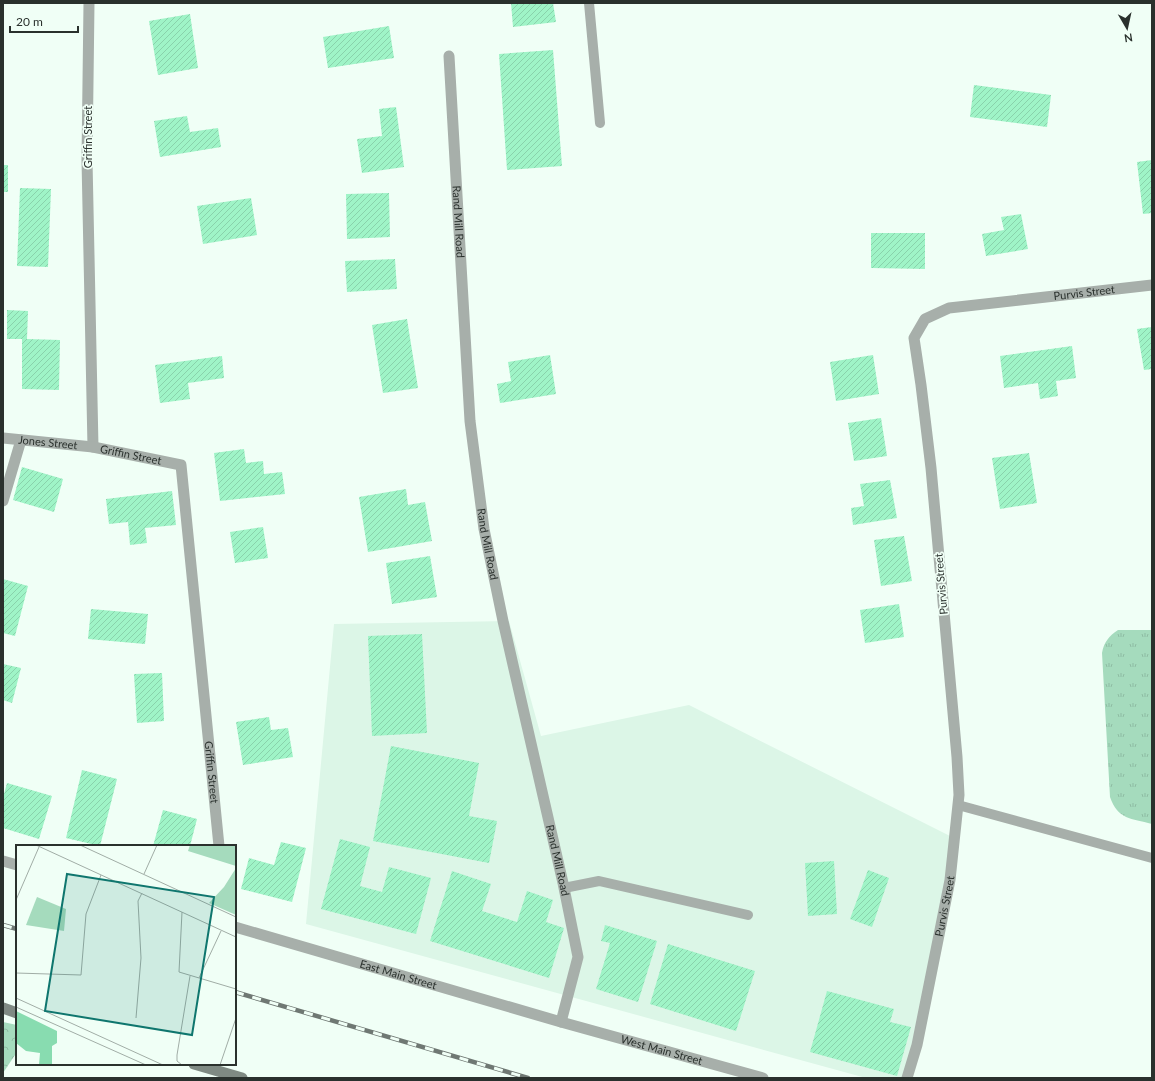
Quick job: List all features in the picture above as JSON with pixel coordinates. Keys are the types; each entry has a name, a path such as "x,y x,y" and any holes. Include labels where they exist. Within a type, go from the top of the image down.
{"main road":[{"path":"3,1008 16,1012"},
{"path":"197,1065 242,1078"}],"street":[{"name":"Griffin Street","path":"88,3 87,160 93,447 181,465 219,845"},
{"name":"Rand Mill Road","path":"449,56 470,421 484,529 578,957 561,1022"},
{"name":"Purvis Street","path":"907,1078 917,1045 942,927 950,880 959,795 957,757 931,468 914,338 925,319 949,308 1152,285"},
{"name":"Jones Street","path":"3,438 93,447"},
{"path":"3,501 21,440"},
{"path":"3,860 16,864"},
{"name":"East Main Street","path":"236,927 561,1022"},
{"name":"West Main Street","path":"561,1022 763,1078"}],"lane":[{"path":"589,3 600,123"},
{"path":"958,805 1152,858"},
{"path":"564,888 599,881 748,915"}],"shaded area":[{"path":"509,621 541,736 689,705 954,838 905,1078 866,1078 306,924 334,624"}],"green space":[{"path":"1118,630 1152,630 1152,824 1132,819 1121,814 1113,805 1110,797 1102,653 1107,640"},
{"path":"3,1022 16,1025 16,1054 3,1073"}],"building":[{"path":"511,3 553,3 556,22 513,27"},
{"path":"190,14 198,68 158,75 149,21"},
{"path":"389,26 394,58 328,68 323,37"},
{"path":"553,50 562,166 507,170 499,54"},
{"path":"974,85 1051,95 1047,127 970,117"},
{"path":"396,107 404,167 362,173 357,139 382,136 379,109"},
{"path":"187,116 190,132 218,128 221,147 160,157 154,121"},
{"path":"1152,160 1152,213 1143,214 1137,162"},
{"path":"3,165 8,165 8,192 3,192"},
{"path":"20,188 51,189 48,267 17,266"},
{"path":"389,193 390,237 347,239 346,194"},
{"path":"251,198 257,235 203,244 197,206"},
{"path":"1021,214 1028,249 986,256 982,234 1004,230 1001,217"},
{"path":"871,233 925,233 925,269 871,268"},
{"path":"395,259 397,289 347,292 345,261"},
{"path":"7,310 28,311 27,339 60,340 59,390 22,389 22,339 7,339"},
{"path":"407,319 418,388 383,393 372,325"},
{"path":"1152,327 1152,369 1144,370 1137,329"},
{"path":"1072,346 1076,378 1056,381 1058,396 1040,399 1038,383 1004,388 1000,356"},
{"path":"550,355 556,394 500,403 497,384 511,381 508,362"},
{"path":"873,355 879,394 836,401 830,362"},
{"path":"222,356 224,378 188,383 190,399 160,403 155,365"},
{"path":"881,418 887,456 854,461 848,423"},
{"path":"244,449 246,463 263,461 264,474 282,472 285,494 220,501 214,453"},
{"path":"1029,453 1037,503 1000,509 992,458"},
{"path":"22,467 63,479 54,512 13,500"},
{"path":"890,480 897,518 853,525 851,508 864,506 860,484"},
{"path":"406,489 408,505 425,502 432,541 368,552 359,497"},
{"path":"172,491 176,525 145,528 147,543 130,545 128,522 109,524 106,499"},
{"path":"263,527 268,558 235,563 230,532"},
{"path":"904,536 912,581 881,586 874,540"},
{"path":"430,556 437,597 392,604 386,563"},
{"path":"3,579 28,586 15,636 3,633"},
{"path":"899,604 904,637 865,643 860,610"},
{"path":"91,609 148,614 145,644 88,639"},
{"path":"422,634 427,733 372,736 368,636"},
{"path":"3,664 21,668 12,703 3,700"},
{"path":"162,673 164,721 137,723 134,674"},
{"path":"269,717 271,730 288,728 293,757 243,765 236,722"},
{"path":"391,746 479,763 469,816 497,821 489,863 373,841"},
{"path":"82,770 117,779 100,845 66,838"},
{"path":"7,783 52,796 39,839 3,828 3,798"},
{"path":"163,810 197,819 190,845 153,845"},
{"path":"340,839 370,847 360,886 382,892 389,867 431,878 416,934 321,909"},
{"path":"281,842 306,848 292,902 241,889 249,858 274,865"},
{"path":"834,861 837,914 808,916 805,863"},
{"path":"868,870 889,878 872,927 850,919"},
{"path":"452,871 491,884 482,911 517,922 527,891 553,900 546,922 564,928 549,978 430,941"},
{"path":"605,925 657,941 638,1002 596,989 610,943 601,941"},
{"path":"668,944 755,971 736,1031 650,1004"},
{"path":"827,991 894,1009 890,1022 911,1027 897,1076 810,1052"}],"railway":[{"path":"3,925 16,929"},
{"path":"236,992 528,1078"}]}
